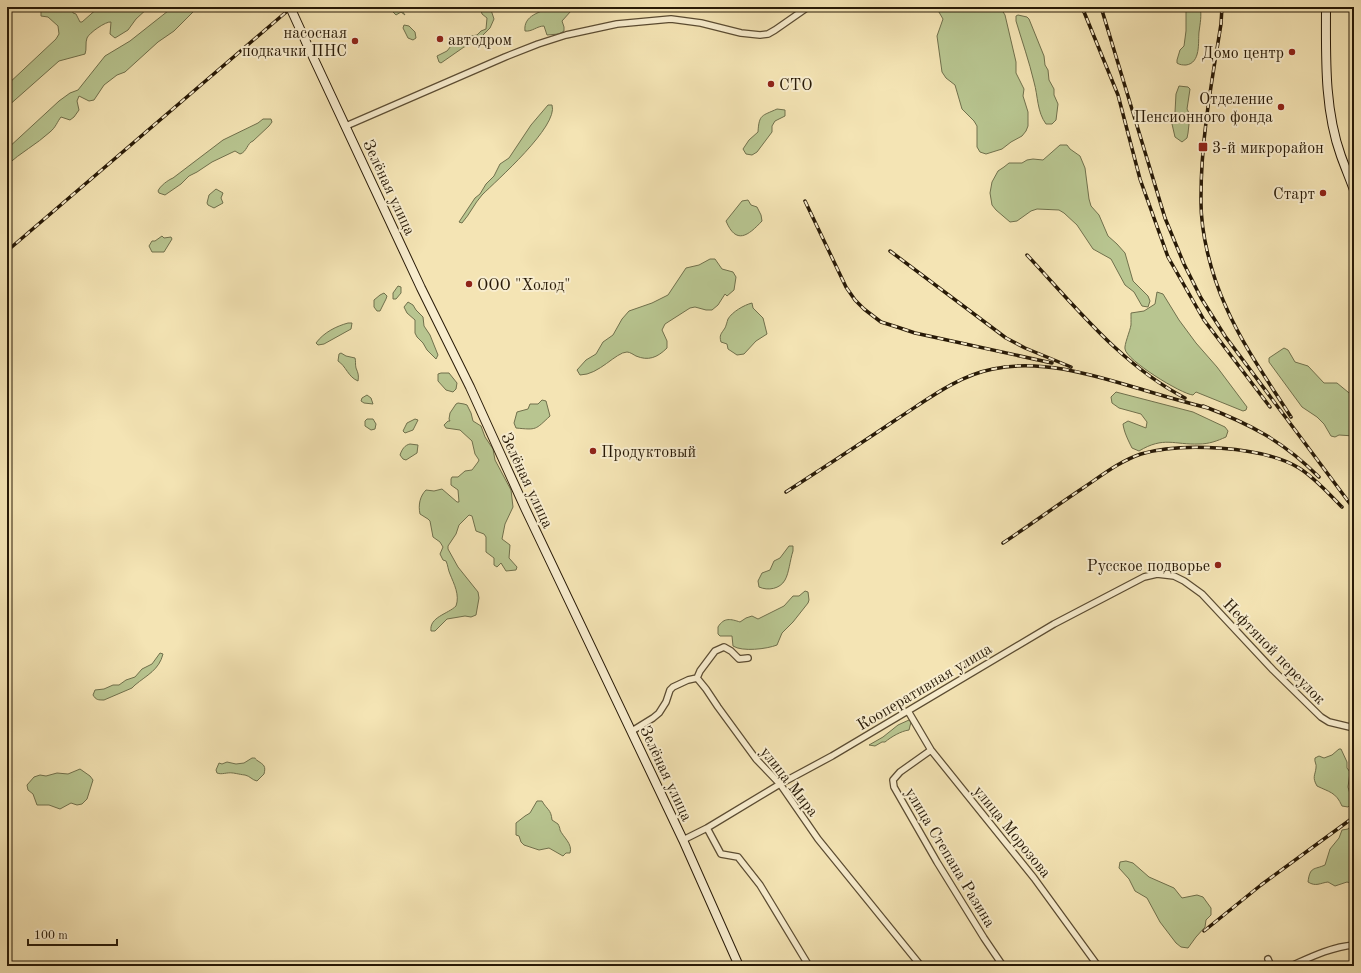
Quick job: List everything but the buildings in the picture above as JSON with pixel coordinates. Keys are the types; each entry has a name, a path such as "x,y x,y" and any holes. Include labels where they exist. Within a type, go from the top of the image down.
{"street":[{"name":"Зелёная улица","path":"290,7 421,288 470,386 525,508 632,731 683,840 739,966"},
{"path":"346,126 505,57 566,35 617,24 671,19 701,23 741,33 760,35 768,34 775,30 808,7"},
{"path":"1326,7 1326,68 1331,113 1340,156 1354,190"},
{"name":"Кооперативная улица","path":"683,840 707,828 780,784 908,711 1054,624 1144,577 1157,574 1174,576 1184,581"},
{"name":"Нефтяной переулок","path":"1184,581 1202,594 1273,670 1321,717 1329,722 1354,728"},
{"path":"632,731 659,713 666,702 670,690 673,687 688,680 697,678 700,671 715,651 724,647 739,658 748,658"},
{"name":"улица Мира","path":"697,678 706,688 756,759 780,784 818,839 921,966"},
{"name":"улица Морозова","path":"908,711 931,750 1034,878 1098,966"},
{"name":"улица Степана Разина","path":"931,750 900,772 893,780 894,787 945,874 1003,966"},
{"path":"707,828 721,854 738,857 760,885 809,966"},
{"path":"1291,966 1326,951 1354,945"},
{"path":"1268,959 1271,966"}],"green space":[{"path":"41,7 72,7 73,13 76,14 80,22 82,22 99,7 149,7 136,19 128,30 115,38 110,34 111,22 105,23 91,33 87,38 85,54 59,61 7,107 7,85 56,39 59,34 58,26 48,17 41,16"},
{"path":"173,7 198,7 174,31 158,42 125,72 117,75 104,85 94,100 89,101 79,96 77,101 79,110 74,117 70,120 61,117 54,128 40,141 17,156 7,165 7,149 59,101 70,93 78,90 105,56 130,41"},
{"path":"388,7 399,7 405,15 401,12 396,15"},
{"path":"480,7 490,7 494,19 490,28 472,44 464,47 441,63 439,62 437,56 447,51 451,46 465,37 477,35 486,29 487,18 482,14"},
{"path":"552,7 571,7 571,11 562,21 564,31 559,34 547,35 544,26 530,31 525,31 525,26 530,18"},
{"path":"936,7 1000,7 1005,15 1016,62 1016,73 1024,89 1023,96 1028,112 1028,126 1022,136 1002,149 986,154 980,152 977,147 977,126 962,109 955,85 946,78 942,72 937,36 943,19"},
{"path":"1186,7 1200,7 1201,10 1198,52 1191,63 1180,65 1177,63 1177,60 1180,50 1184,46 1186,31"},
{"path":"1018,15 1029,19 1044,56 1049,80 1054,89 1054,95 1058,104 1056,120 1052,124 1046,124 1039,109 1032,74 1016,21 1016,16"},
{"path":"404,25 409,26 415,32 416,38 413,40 408,38 403,28"},
{"path":"1179,86 1188,87 1190,89 1187,109 1190,115 1188,133 1187,138 1182,142 1175,137 1172,124 1175,112 1176,94"},
{"path":"548,105 552,105 552,114 537,139 525,153 482,195 462,223 459,222 475,198 494,176 500,164 509,158 531,125"},
{"path":"777,109 785,110 785,116 775,121 772,126 772,132 757,152 752,155 746,154 743,149 749,140 758,132 759,122 762,116"},
{"path":"263,119 271,119 272,122 249,144 246,150 242,153 240,154 235,151 212,162 189,176 181,184 165,195 159,193 159,189 164,183 173,178 223,140 258,123"},
{"path":"1060,145 1067,145 1080,156 1085,168 1091,206 1099,215 1108,236 1125,253 1133,281 1148,296 1150,301 1148,307 1142,306 1134,292 1125,285 1111,259 1093,249 1077,225 1064,213 1059,210 1037,209 1031,211 1017,221 1010,222 992,205 990,193 992,182 998,171 1009,163 1022,163 1033,159 1043,160"},
{"path":"216,189 223,193 221,198 223,203 214,208 207,203 209,195"},
{"path":"748,200 751,205 757,207 762,221 752,231 742,236 738,236 730,229 726,221 742,201"},
{"path":"162,236 164,238 171,237 172,239 164,252 152,252 149,246 152,241 155,241"},
{"path":"710,259 715,259 722,269 733,272 736,277 734,290 727,296 725,294 718,305 712,310 695,307 690,308 665,324 662,330 667,341 667,348 660,354 652,358 640,358 628,352 623,353 600,368 587,374 580,375 577,370 586,360 596,354 603,342 613,335 622,319 629,311 652,303 668,295 686,268 699,265"},
{"path":"398,286 401,287 401,293 396,299 393,299 393,293"},
{"path":"1157,292 1163,294 1179,320 1196,343 1217,367 1247,407 1246,410 1243,411 1196,392 1193,395 1177,389 1134,361 1128,354 1125,347 1131,325 1131,313 1144,311 1155,304"},
{"path":"384,293 387,296 386,299 380,311 377,311 374,307 374,300"},
{"path":"408,302 413,305 423,317 424,326 430,335 438,355 436,359 427,350 415,333 415,320 407,313 404,307"},
{"path":"752,303 753,308 763,318 767,334 756,341 744,354 737,355 728,349 727,344 721,342 720,338 728,319 732,314 742,307"},
{"path":"348,323 352,323 351,329 324,344 318,345 316,343 331,330"},
{"path":"1284,348 1288,350 1295,362 1308,366 1324,383 1337,383 1354,397 1354,436 1331,436 1324,424 1317,417 1302,407 1269,362 1269,358"},
{"path":"341,353 355,358 358,381 352,377 338,361 339,354"},
{"path":"449,373 457,383 456,389 453,392 446,390 438,381 438,374"},
{"path":"1116,392 1193,412 1225,427 1228,431 1226,437 1203,444 1162,442 1148,446 1139,451 1132,448 1125,433 1123,424 1128,421 1146,428 1147,422 1141,414 1119,408 1112,403 1111,397"},
{"path":"367,395 371,398 373,404 364,403 361,401 362,398"},
{"path":"542,400 546,401 550,416 535,428 516,428 514,423 517,412 528,409 530,404 538,404"},
{"path":"458,403 467,405 473,421 481,426 485,437 493,449 495,460 511,490 513,507 505,524 502,539 510,545 509,558 517,567 516,570 506,571 501,563 497,567 494,565 494,558 486,552 486,537 484,534 476,531 472,516 469,515 459,525 456,534 448,546 448,549 458,567 478,592 479,598 476,615 471,617 465,616 447,619 435,631 431,631 431,626 436,619 456,606 457,598 456,590 447,563 443,560 440,554 443,547 440,542 433,537 430,521 420,514 420,501 426,490 434,491 442,489 457,502 459,502 458,490 451,485 451,479 452,477 458,477 465,471 472,470 479,460 475,454 472,441 460,430 446,428 444,425 450,421 450,413"},
{"path":"367,419 373,419 376,424 375,429 371,430 365,426 365,421"},
{"path":"415,419 418,420 413,430 405,433 403,431 407,423"},
{"path":"410,444 418,445 417,453 406,460 403,459 400,455 405,446"},
{"path":"789,546 793,546 793,551 788,574 783,583 770,589 759,587 758,581 762,573 770,570 774,561 780,558"},
{"path":"805,591 808,592 808,603 782,633 777,645 761,649 742,649 733,646 732,636 720,636 718,634 718,627 725,620 740,622 752,616 758,619 784,606 793,596 799,596"},
{"path":"160,653 163,654 156,668 132,688 104,700 97,699 93,695 95,690 104,689 113,685 119,685 126,680 135,677 142,669 152,664"},
{"path":"909,720 911,722 909,730 899,733 885,742 875,746 869,745 883,737 898,725"},
{"path":"1341,749 1347,762 1347,768 1350,772 1348,787 1352,803 1348,807 1342,806 1335,795 1317,786 1314,778 1316,767 1315,758 1319,756 1324,758 1332,755"},
{"path":"252,758 255,758 265,767 264,774 257,781 245,775 217,773 216,770 219,763 244,763"},
{"path":"80,769 93,780 87,799 82,804 77,805 71,803 60,809 49,805 37,805 33,794 28,790 27,785 34,777 57,773 68,774"},
{"path":"537,801 542,801 550,812 552,820 558,824 561,833 569,844 571,850 570,853 566,853 563,856 549,848 539,850 524,845 519,836 516,835 516,823 530,813"},
{"path":"1354,822 1354,884 1347,882 1335,886 1328,882 1316,884 1308,882 1310,873 1313,869 1325,865 1330,849 1339,838 1342,830 1348,829"},
{"path":"1126,861 1133,863 1149,877 1174,888 1182,898 1197,895 1203,897 1211,908 1211,915 1206,920 1205,927 1188,948 1181,947 1176,943 1160,922 1147,898 1135,891 1129,879 1119,868 1120,862"}],"railway":[{"path":"7,251 292,7"},
{"path":"1082,7 1118,95 1140,179 1168,257 1204,320 1270,407"},
{"path":"1101,7 1165,218 1184,264 1201,298 1225,336 1354,509"},
{"path":"1222,7 1201,174 1202,224 1211,267 1233,321 1256,363 1291,417"},
{"path":"805,201 846,287 855,300 881,322 915,333 1052,363"},
{"path":"890,251 1006,338 1025,348 1071,367"},
{"path":"1027,255 1081,314 1120,352 1140,369 1185,398"},
{"path":"786,492 943,390 967,377 993,369 1012,366 1051,367 1091,375 1208,408"},
{"path":"1203,406 1251,427 1279,443 1306,464 1319,477"},
{"path":"1003,543 1118,465 1133,457 1158,450 1199,447 1222,448 1265,455 1299,468 1310,476 1342,507"},
{"path":"1204,931 1261,885 1354,817"}],"place":[{"name":"автодром","path":"440,39"},
{"name":"насосная подкачки ПНС","path":"355,41"},
{"name":"Домо центр","path":"1292,52"},
{"name":"СТО","path":"771,84"},
{"name":"Отделение Пенсионного фонда","path":"1281,107"},
{"name":"3-й микрорайон","path":"1203,147"},
{"name":"Старт","path":"1323,193"},
{"name":"ООО \"Холод\"","path":"469,284"},
{"name":"Продуктовый","path":"593,451"},
{"name":"Русское подворье","path":"1218,565"}]}
